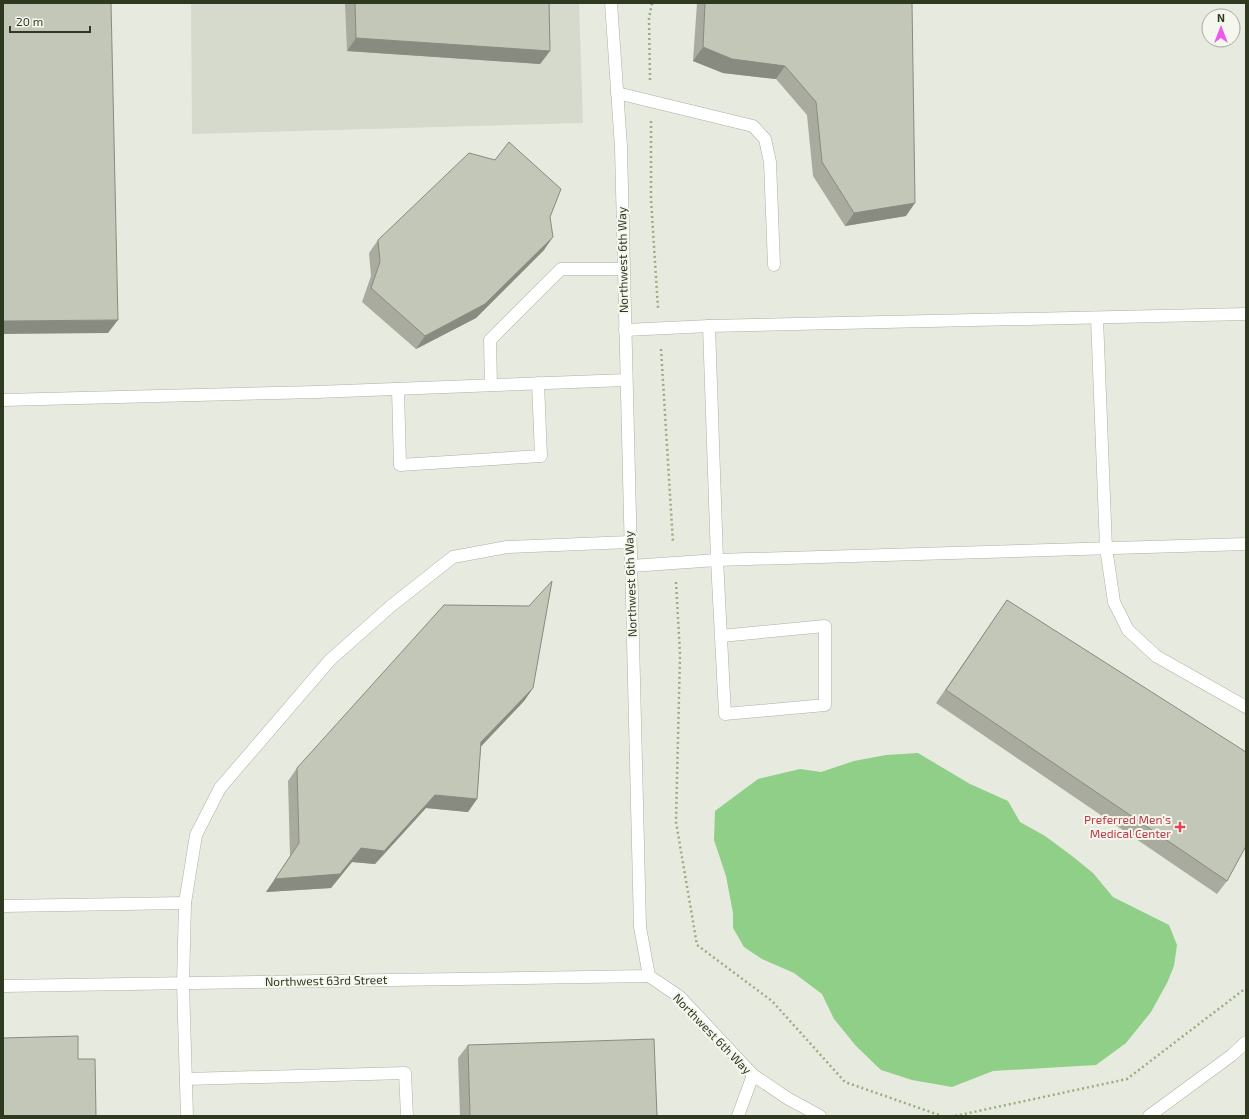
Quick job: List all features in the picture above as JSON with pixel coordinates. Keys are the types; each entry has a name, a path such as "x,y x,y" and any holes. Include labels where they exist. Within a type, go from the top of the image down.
{"street":[{"name":"Northwest 6th Way","path":"611,3 621,148 640,927 649,976 680,997 753,1075 738,1116"},
{"path":"617,93 753,126 765,139 770,162 774,265"},
{"path":"491,385 490,340 561,269 623,269"},
{"path":"625,330 709,326 1246,314"},
{"path":"1097,318 1106,548 1114,602 1128,630 1156,656 1246,707"},
{"path":"709,326 717,560 725,714 825,705 826,626 721,636"},
{"path":"3,400 398,389 626,380"},
{"path":"398,389 400,464 541,456 538,384"},
{"path":"187,1116 183,984 185,903 196,835 220,788 330,660 391,606 453,557 506,547 630,542"},
{"path":"631,566 717,560 1246,544"},
{"path":"3,906 185,903"},
{"name":"Northwest 63rd Street","path":"3,986 649,976"},
{"path":"1149,1116 1214,1069 1246,1042"},
{"path":"186,1079 404,1073 407,1116"},
{"path":"753,1075 787,1098 820,1116"}],"path":[{"path":"955,1116 1127,1079 1246,988"}],"shaded area":[{"path":"191,3 579,3 583,123 192,134"},
{"path":"918,753 970,784 1008,801 1020,822 1045,836 1072,856 1093,873 1113,897 1169,925 1177,945 1174,966 1167,983 1151,1012 1126,1043 1096,1065 993,1071 952,1087 912,1080 881,1070 856,1046 834,1019 822,994 794,973 762,959 744,947 733,928 733,913 726,876 714,840 715,811 758,779 800,769 821,772 854,761 886,755"}],"building":[{"path":"3,3 111,3 118,320 3,321"},
{"path":"355,3 549,3 550,51 356,38"},
{"path":"705,3 912,3 915,203 854,213 822,162 816,102 785,66 732,59 703,47"},
{"path":"509,142 561,189 550,217 553,237 485,304 425,336 371,288 380,262 378,240 469,153 495,160"},
{"path":"552,581 533,688 481,742 477,799 435,795 384,851 361,848 340,874 275,879 299,843 297,768 444,605 529,606"},
{"path":"1007,600 1246,752 1246,846 1227,881 946,690"},
{"path":"78,1036 78,1059 95,1059 96,1116 3,1116 3,1038"},
{"path":"654,1039 657,1116 470,1116 468,1045"}],"place":[{"name":"Preferred Men's Medical Center","path":"1180,827"}]}
